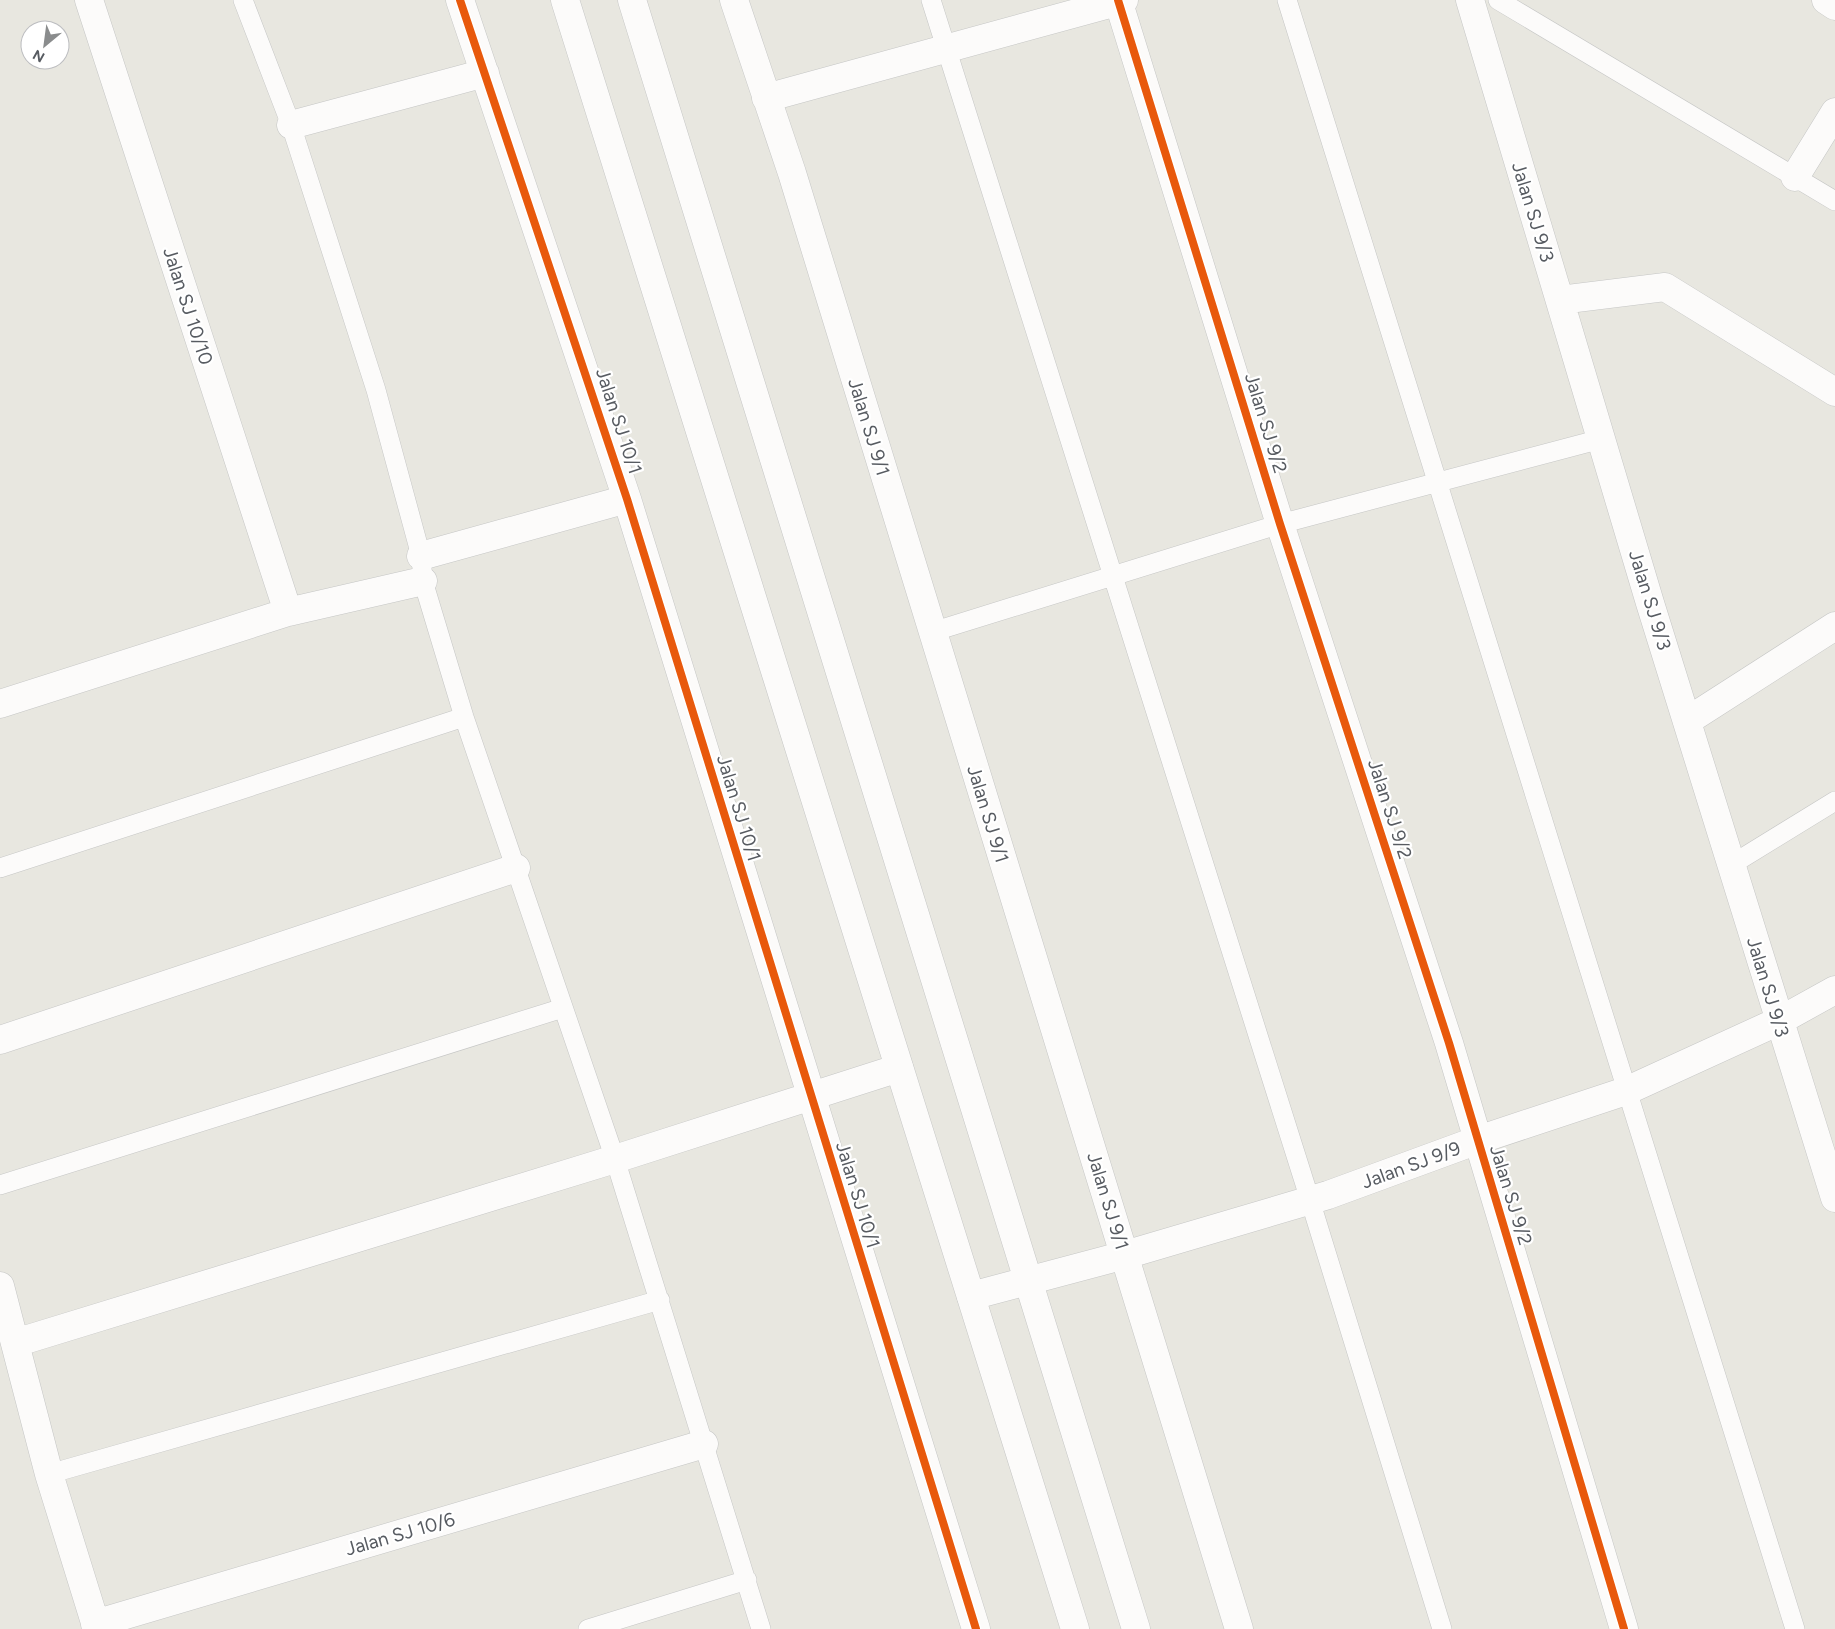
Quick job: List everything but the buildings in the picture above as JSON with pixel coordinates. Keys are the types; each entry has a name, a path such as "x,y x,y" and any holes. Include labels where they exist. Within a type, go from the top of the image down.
{"street":[{"name":"Jalan SJ 10/10","path":"89,0 288,612"},
{"name":"Jalan SJ 10/1","path":"460,0 628,499 976,1629"},
{"path":"565,0 1075,1629"},
{"path":"632,0 1136,1629"},
{"name":"Jalan SJ 9/1","path":"734,0 792,173 1239,1629"},
{"path":"766,98 1120,0"},
{"name":"Jalan SJ 9/2","path":"1120,0 1280,524 1446,1034 1624,1629"},
{"name":"Jalan SJ 9/3","path":"1470,0 1601,439 1835,1198"},
{"path":"1826,0 1835,6"},
{"path":"291,125 485,73"},
{"path":"1795,177 1835,112"},
{"path":"1560,300 1665,287 1835,392"},
{"path":"0,704 288,612 628,499"},
{"path":"1687,721 1835,626"},
{"path":"0,1040 516,868"},
{"name":"Jalan SJ 9/9","path":"971,1296 1125,1255 1310,1200 1478,1140 1626,1091 1779,1021 1835,990"},
{"path":"15,1343 615,1159 900,1068"},
{"path":"0,1286 49,1474 96,1626"},
{"name":"Jalan SJ 10/6","path":"96,1626 704,1444"}],"lane":[{"path":"243,0 291,125 376,390 422,568 464,716 615,1159 761,1629"},
{"path":"931,0 1310,1200 1442,1629"},
{"path":"1287,0 1440,482 1626,1091 1795,1629"},
{"path":"1498,0 1835,202"},
{"path":"932,632 1280,524 1601,439"},
{"path":"0,868 464,716"},
{"path":"1731,865 1835,800"},
{"path":"0,1185 563,1008"},
{"path":"49,1474 660,1300"},
{"path":"588,1629 747,1580"}],"cycle path":[{"path":"460,0 627,499 976,1629"},
{"path":"1118,0 1280,524 1449,1043 1624,1629"}]}
